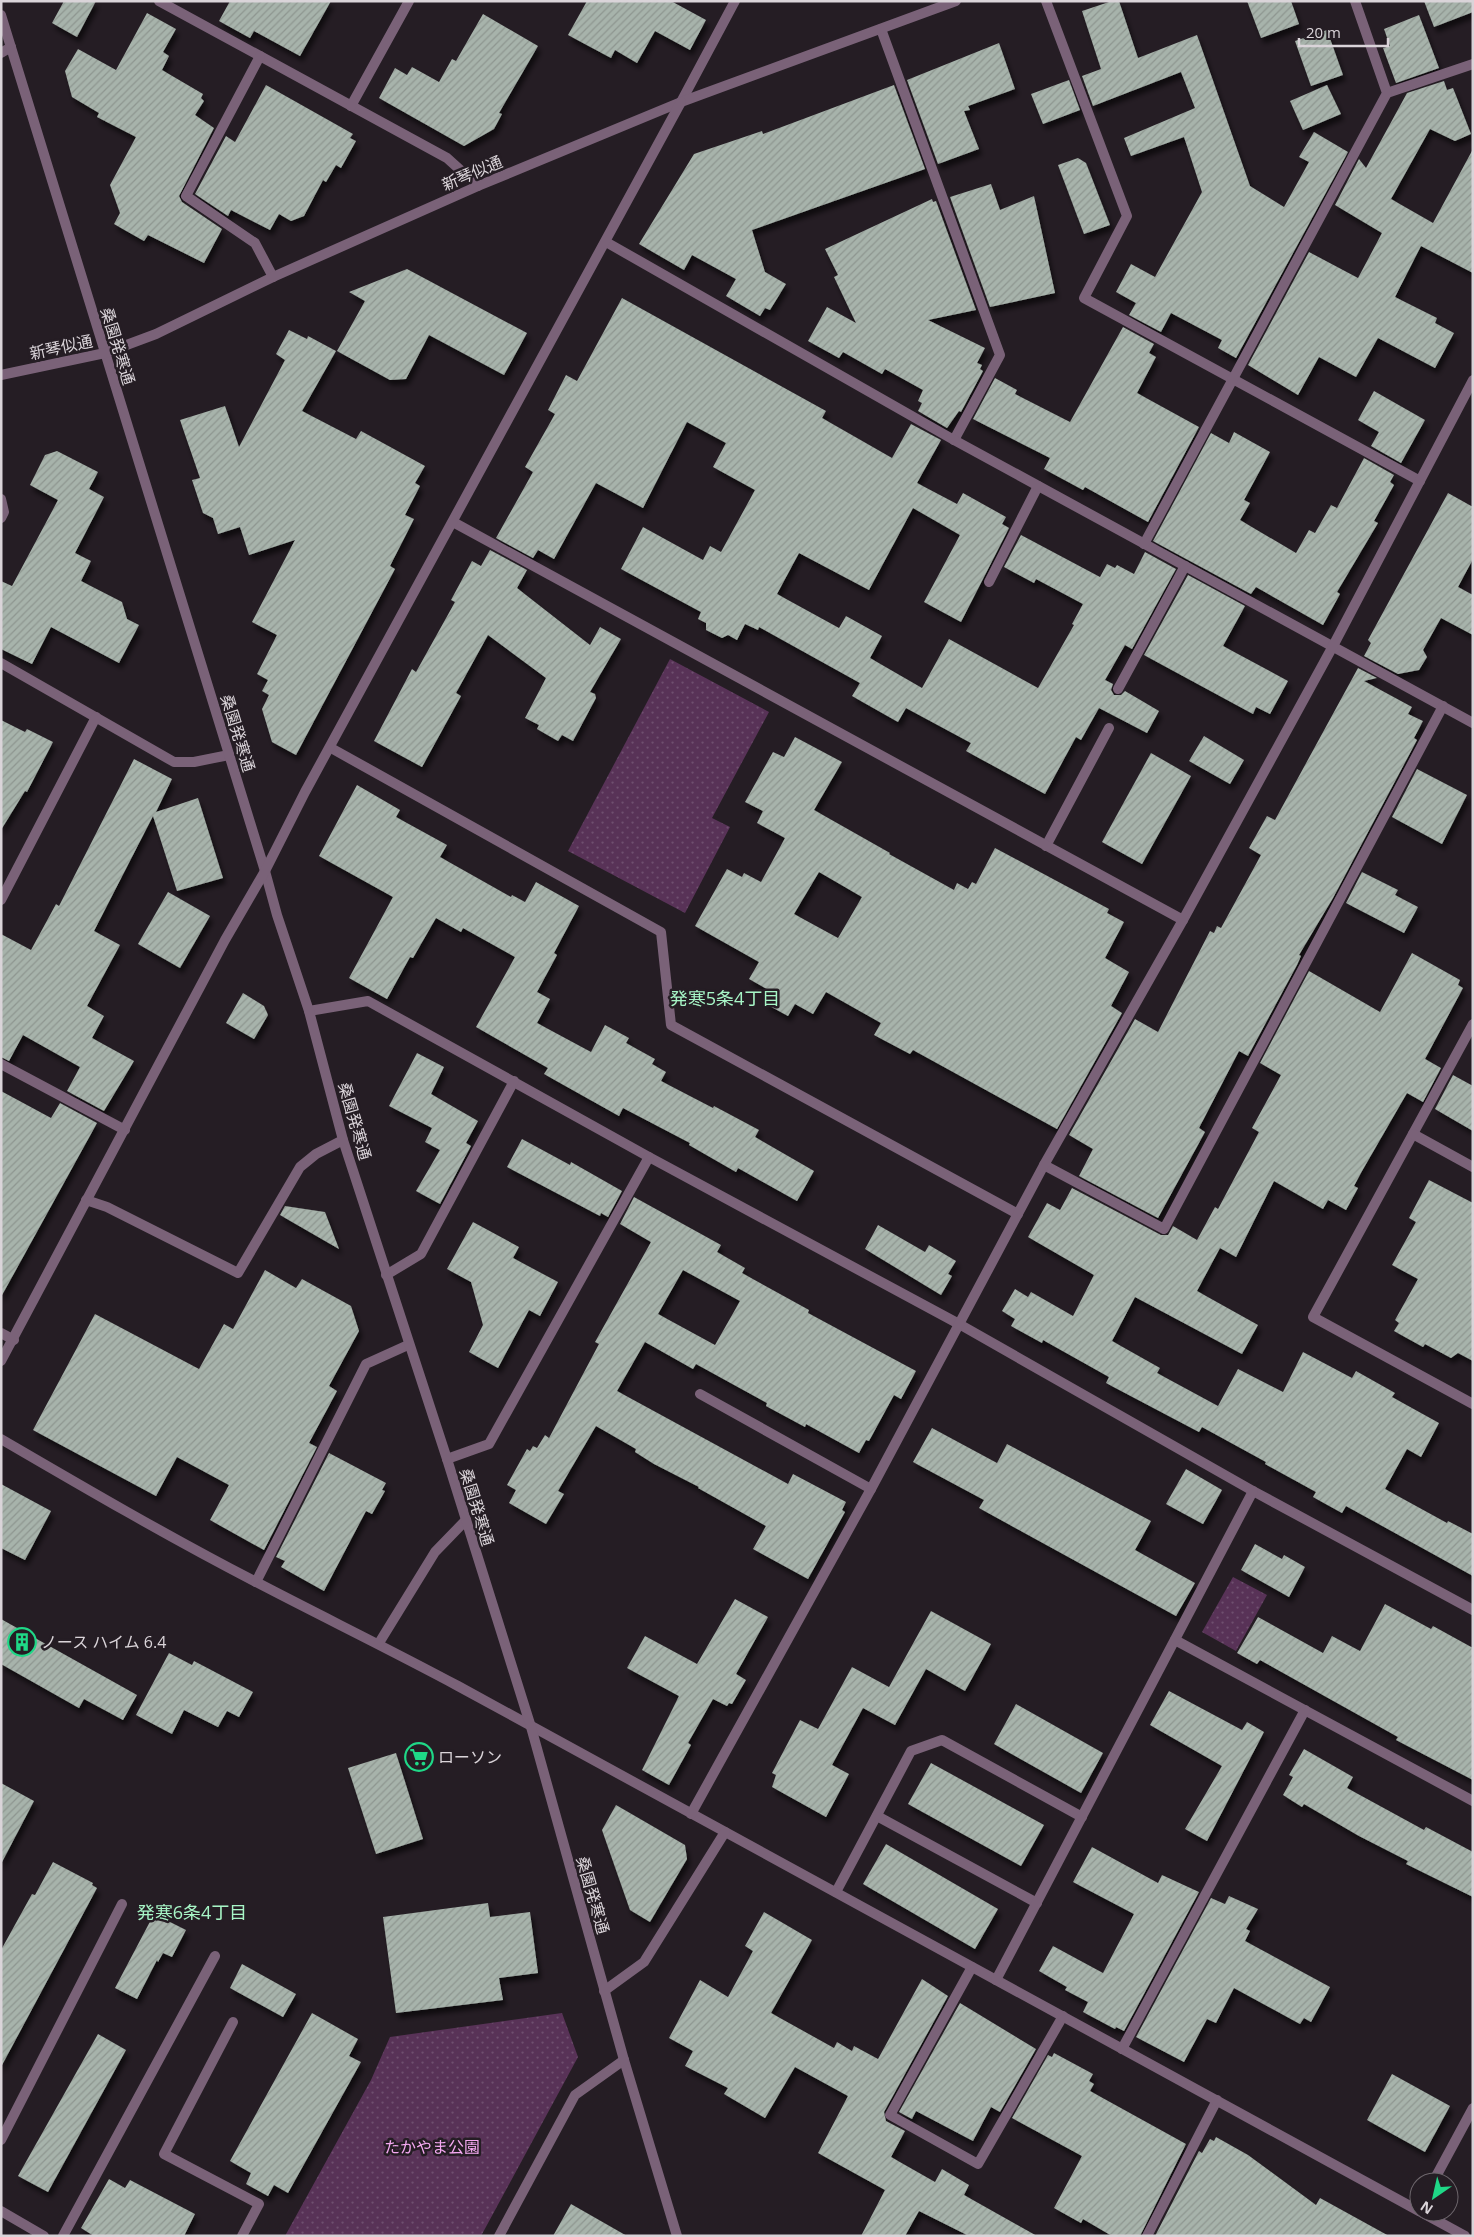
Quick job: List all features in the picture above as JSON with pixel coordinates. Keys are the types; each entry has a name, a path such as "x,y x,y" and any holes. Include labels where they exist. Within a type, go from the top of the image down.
{"street":[{"path":"159,1 447,158 478,186"},
{"path":"351,106 409,1"},
{"path":"1,1361 14,1340 86,1200 225,940 265,871 305,792 331,748 735,1"},
{"name":"新琴似通","path":"1,375 105,353 156,334 272,277 478,186 681,102 956,1"},
{"path":"1046,1 1127,216 1084,298 1420,481"},
{"path":"1355,1 1387,92"},
{"name":"桑園発寒通","path":"1,15 277,915 309,1012 343,1140 408,1345 447,1459 531,1727 604,1991 678,2236"},
{"path":"881,29 1000,354 954,440"},
{"path":"1,53 11,47"},
{"path":"260,56 186,196 255,244 272,277"},
{"path":"1144,544 1387,92 1473,64"},
{"path":"606,242 954,440 1473,722"},
{"path":"691,1814 871,1489 1044,1165 1183,920 1333,646 1473,380"},
{"path":"988,582 1038,486"},
{"path":"1,499 4,512 1,518"},
{"path":"453,522 1183,920"},
{"path":"1118,689 1184,566"},
{"path":"1,663 174,762 194,762 229,755"},
{"path":"1044,1165 1164,1230 1443,706"},
{"path":"1,900 96,717"},
{"path":"1046,846 1109,728"},
{"path":"331,748 662,932 671,1025 1018,1214"},
{"path":"309,1012 368,1001 649,1157 959,1324 1253,1491 1473,1610"},
{"path":"1473,1024 1313,1317 1473,1404"},
{"path":"1,1064 125,1130"},
{"path":"386,1275 421,1254 514,1081"},
{"path":"1413,1134 1473,1167"},
{"path":"86,1200 107,1207 238,1273 300,1167 316,1154 343,1140"},
{"path":"447,1459 489,1444 649,1157"},
{"path":"1,1333 14,1340"},
{"path":"256,1582 366,1364 408,1345"},
{"path":"700,1394 871,1489"},
{"path":"1,1438 114,1505 256,1582 379,1643 1409,2205"},
{"path":"996,1980 1253,1491"},
{"path":"379,1643 435,1552 466,1520"},
{"path":"1175,1640 1473,1801"},
{"path":"1122,2049 1305,1710"},
{"path":"836,1892 911,1751 942,1740 1082,1818"},
{"path":"877,1816 1037,1902"},
{"path":"604,1991 644,1962 725,1832"},
{"path":"1,2140 122,1904"},
{"path":"62,2236 215,1956"},
{"path":"972,1967 890,2116 978,2164 1063,2016"},
{"path":"234,2022 164,2154 259,2204 242,2236"},
{"path":"500,2236 575,2095 624,2060"},
{"path":"1147,2236 1217,2100"},
{"path":"1438,2172 1473,2108"},
{"path":"1,2211 44,2236"},
{"path":"1440,2222 1465,2236"}],"green space":[{"path":"670,659 769,712 712,818 730,827 685,913 568,851"},
{"path":"1233,1577 1267,1595 1236,1651 1202,1632"},
{"name":"たかやま公園","path":"562,2013 578,2057 481,2236 285,2236 371,2080 390,2037"}],"building":[{"path":"64,1 96,1 77,37 52,23"},
{"path":"230,1 331,1 300,56 254,31 250,38 219,21"},
{"path":"587,1 671,1 706,20 690,50 655,31 637,63 615,50 611,58 568,35"},
{"path":"1112,1 1119,1 1138,58 1197,35 1250,186 1284,207 1309,162 1299,157 1314,132 1348,152 1236,358 1218,348 1222,340 1171,313 1161,332 1129,315 1136,303 1116,292 1131,264 1155,277 1202,192 1184,137 1131,156 1124,138 1195,108 1181,72 1093,106 1082,76 1101,69 1082,11"},
{"path":"1247,1 1291,1 1299,24 1261,38"},
{"path":"1424,1 1473,1 1473,12 1434,27"},
{"path":"147,13 176,29 163,52 169,56 162,70 203,94 201,98 204,101 195,115 214,128 179,196 182,202 222,229 204,263 148,235 144,241 114,224 120,213 110,185 136,137 97,117 99,113 72,97 65,71 78,49 116,70"},
{"path":"483,14 538,46 499,113 502,114 494,129 464,146 379,98 395,68 407,75 412,67 439,82 452,59 456,61"},
{"path":"1419,15 1439,68 1396,83 1383,48 1390,46 1384,29"},
{"path":"1327,30 1343,75 1311,86 1295,41"},
{"path":"999,43 1015,89 968,106 970,110 964,111 979,149 938,164 907,80"},
{"path":"1069,80 1080,110 1043,124 1031,94"},
{"path":"1444,81 1447,90 1453,88 1471,134 1455,141 1430,129 1391,199 1433,223 1473,149 1473,273 1421,246 1395,297 1437,318 1435,323 1454,333 1435,368 1378,338 1356,377 1319,357 1298,395 1248,365 1309,252 1358,278 1382,233 1335,205 1359,159 1366,168 1407,93"},
{"path":"266,85 353,134 350,138 356,141 341,168 336,165 326,182 323,180 304,216 291,221 279,214 270,230 231,210 228,216 195,194 226,136 235,142"},
{"path":"894,85 925,169 752,230 765,272 786,284 770,310 765,308 760,316 726,296 736,279 692,255 684,270 639,244 694,154 762,131 763,134"},
{"path":"1327,85 1341,114 1303,130 1290,101"},
{"path":"1078,158 1086,163 1110,225 1084,234 1058,165"},
{"path":"991,184 1000,210 1034,196 1055,293 990,307 950,197"},
{"path":"932,199 933,202 936,201 976,310 928,320 985,348 977,363 982,365 980,369 983,371 961,412 959,411 947,428 918,411 922,403 918,401 923,390 885,369 882,374 843,352 839,358 808,341 827,307 856,323 834,277 838,275 825,249"},
{"path":"407,269 527,333 504,375 429,335 406,379 390,380 337,351 365,301 349,292"},
{"path":"622,298 826,411 822,418 892,458 911,424 941,440 917,483 957,504 963,493 1006,517 1002,524 1009,528 961,622 924,602 960,535 913,508 869,590 799,553 777,594 839,628 846,616 882,636 870,658 922,688 949,639 1038,688 1074,625 1072,624 1083,604 1036,579 1034,583 1004,567 1021,535 1100,577 1107,564 1115,568 1117,565 1134,574 1145,552 1176,569 1132,649 1125,645 1105,680 1113,684 1111,690 1114,695 1121,695 1125,691 1159,711 1147,733 1099,708 1081,740 1076,737 1045,794 966,751 971,743 906,708 898,722 852,696 860,683 759,627 758,630 745,624 737,640 728,635 722,638 706,630 706,623 698,619 701,612 621,569 643,527 703,560 710,546 721,552 755,490 713,467 726,443 687,422 643,508 596,483 554,559 538,550 533,558 496,538 533,472 525,467 555,414 548,410 566,375 577,381"},
{"path":"1123,327 1154,344 1149,353 1156,357 1137,393 1199,427 1148,522 1085,487 1083,490 1044,469 1050,458 973,419 995,378 1017,390 1015,394 1070,422"},
{"path":"289,330 307,339 308,336 336,351 302,411 356,439 361,431 425,466 415,483 420,486 405,515 414,519 390,566 395,569 296,755 272,742 262,709 269,695 262,691 268,680 257,674 277,635 252,622 295,540 249,555 240,527 218,534 213,518 203,513 192,480 200,478 180,420 225,406 239,447 285,360 276,354"},
{"path":"1374,391 1425,420 1401,463 1371,446 1379,432 1358,420"},
{"path":"1234,432 1270,452 1244,500 1250,503 1240,520 1296,553 1309,530 1315,533 1331,505 1337,508 1364,458 1394,475 1390,482 1394,485 1374,521 1378,523 1337,592 1340,594 1323,625 1256,587 1251,594 1153,541 1211,433 1229,443"},
{"path":"57,451 98,472 89,489 104,497 75,553 91,561 81,581 122,602 127,619 139,625 119,663 51,627 32,664 1,649 1,581 12,586 58,500 30,485 45,455"},
{"path":"1448,493 1473,507 1473,559 1458,587 1473,595 1473,635 1441,618 1423,650 1427,657 1419,670 1398,674 1364,656 1371,643 1368,640"},
{"path":"490,550 527,570 517,588 590,645 600,627 621,639 590,692 595,694 596,698 573,741 562,735 558,741 537,729 539,725 525,718 546,678 488,635 456,693 461,696 422,767 374,741 412,669 416,672 455,602 451,600 472,561 481,566"},
{"path":"1188,575 1245,606 1223,646 1288,681 1270,714 1256,707 1253,714 1144,655"},
{"path":"1358,668 1377,678 1364,681 1412,707 1408,714 1423,721 1414,738 1417,740 1333,898 1299,955 1301,956 1297,965 1248,1056 1239,1051 1199,1128 1205,1132 1158,1218 1079,1176 1093,1149 1069,1135 1135,1019 1158,1032 1210,931 1214,933 1217,926 1221,928 1261,855 1249,848 1267,816 1275,820"},
{"path":"1,720 25,732 27,729 53,742 27,792 25,791 1,830"},
{"path":"1204,736 1244,760 1230,784 1189,761"},
{"path":"795,737 842,762 814,810 954,890 957,883 968,889 972,882 976,884 995,848 1109,909 1107,913 1124,922 1105,958 1129,972 1111,1006 1122,1013 1057,1129 913,1050 910,1054 874,1035 881,1023 826,992 813,1014 795,1004 788,1016 766,1004 772,992 749,979 759,962 695,926 727,869 742,877 744,873 761,882 785,838 757,823 763,811 745,802 773,752 784,757","holes":["819,872 862,897 838,938 794,914"]},
{"path":"1151,753 1191,776 1142,864 1102,842"},
{"path":"134,759 172,779 156,812 198,798 223,878 177,891 153,816 94,931 120,945 87,1006 104,1016 92,1038 134,1061 104,1111 67,1091 80,1067 23,1035 9,1061 1,1057 1,934 31,950 56,904 59,906"},
{"path":"1417,769 1467,795 1442,844 1392,817"},
{"path":"357,785 400,810 396,817 447,845 440,857 511,897 512,895 525,902 536,882 579,906 554,953 557,955 537,992 550,999 537,1023 591,1052 605,1025 629,1038 626,1043 655,1059 652,1064 666,1072 661,1081 759,1130 755,1137 814,1171 797,1201 738,1168 736,1172 689,1145 690,1143 623,1108 619,1116 544,1074 548,1068 476,1027 515,957 463,928 461,932 436,918 413,958 410,957 387,999 349,978 393,897 319,856"},
{"path":"1362,872 1398,890 1395,895 1418,907 1404,933 1346,903"},
{"path":"168,892 210,916 180,968 138,944"},
{"path":"1412,953 1460,980 1458,985 1463,988 1425,1059 1441,1068 1423,1102 1407,1093 1354,1186 1358,1188 1346,1210 1328,1200 1323,1209 1274,1181 1236,1257 1220,1248 1197,1291 1258,1325 1242,1354 1135,1297 1112,1341 1160,1368 1157,1373 1218,1406 1238,1369 1283,1392 1303,1352 1352,1378 1356,1371 1395,1393 1392,1397 1439,1423 1421,1457 1407,1449 1385,1489 1447,1523 1448,1521 1473,1534 1473,1576 1346,1506 1342,1513 1313,1497 1316,1492 1202,1427 1199,1432 1106,1383 1109,1377 1043,1340 1042,1343 1011,1326 1015,1319 1002,1311 1015,1289 1028,1297 1031,1292 1073,1316 1094,1275 1028,1237 1047,1203 1060,1210 1072,1188 1161,1235 1168,1235 1173,1226 1197,1240 1215,1207 1218,1209 1259,1132 1252,1128 1281,1075 1260,1063 1309,971 1380,1012"},
{"path":"243,993 264,1006 268,1015 254,1039 226,1023"},
{"path":"417,1053 444,1067 431,1094 478,1121 466,1143 471,1146 440,1204 416,1191 440,1150 425,1142 432,1128 389,1106"},
{"path":"1453,1075 1473,1086 1473,1131 1435,1109"},
{"path":"1,1091 51,1118 60,1103 97,1123 1,1297"},
{"path":"522,1139 570,1165 571,1162 622,1191 608,1217 601,1213 600,1216 507,1167"},
{"path":"1429,1180 1473,1203 1473,1361 1458,1353 1451,1358 1425,1344 1423,1347 1394,1331 1399,1323 1395,1320 1418,1279 1392,1265 1416,1222 1409,1218"},
{"path":"634,1197 721,1245 717,1252 745,1268 742,1273 809,1310 808,1313 916,1371 901,1399 894,1395 869,1441 866,1440 859,1453 806,1424 805,1427 766,1406 767,1403 696,1364 693,1369 645,1342 617,1391 788,1484 793,1474 846,1502 842,1510 845,1512 808,1579 753,1549 766,1526 699,1487 654,1464 635,1452 636,1449 596,1426 558,1491 564,1494 546,1524 509,1503 516,1490 507,1485 527,1449 530,1451 533,1446 537,1448 545,1435 549,1438 599,1344 595,1342 651,1242 620,1224","holes":["683,1270 740,1301 715,1345 658,1314"]},
{"path":"285,1206 325,1212 339,1249 280,1215"},
{"path":"473,1222 519,1247 513,1258 558,1282 540,1316 529,1310 498,1368 469,1352 483,1325 471,1282 447,1269"},
{"path":"878,1225 925,1252 929,1245 956,1261 948,1274 952,1276 941,1295 865,1249"},
{"path":"265,1270 296,1288 302,1279 351,1306 359,1331 329,1386 337,1391 309,1443 317,1447 264,1550 210,1520 229,1485 177,1457 156,1496 33,1430 95,1314 199,1369 224,1324 233,1329"},
{"path":"932,1428 997,1463 1007,1444 1151,1521 1135,1550 1195,1583 1176,1616 979,1508 984,1500 913,1462"},
{"path":"329,1453 386,1483 382,1490 385,1491 372,1514 366,1511 324,1591 281,1567 285,1561 276,1557"},
{"path":"1186,1469 1222,1490 1203,1524 1166,1504"},
{"path":"1,1484 51,1511 25,1560 1,1548"},
{"path":"1255,1544 1282,1559 1284,1555 1305,1567 1289,1597 1241,1570"},
{"path":"735,1599 768,1617 736,1674 746,1680 732,1704 729,1703 727,1706 713,1699 688,1743 691,1745 669,1785 642,1770 679,1696 627,1668 645,1636 697,1664"},
{"path":"1385,1604 1431,1629 1433,1626 1473,1648 1473,1780 1396,1740 1398,1737 1260,1660 1257,1664 1237,1653 1258,1617 1323,1653 1332,1636 1360,1651"},
{"path":"931,1611 991,1644 965,1691 926,1669 895,1725 863,1708 832,1765 849,1774 826,1817 772,1787 776,1775 772,1773 800,1720 818,1729 852,1667 889,1687"},
{"name":"ノース ハイム 6.4","path":"1,1619 137,1695 123,1720 84,1699 79,1708 1,1664"},
{"path":"169,1653 192,1665 194,1661 253,1692 239,1717 227,1711 218,1727 184,1710 172,1734 136,1715"},
{"path":"1169,1691 1242,1730 1247,1722 1264,1732 1207,1841 1185,1829 1222,1766 1150,1725"},
{"path":"1016,1704 1103,1753 1081,1793 994,1744"},
{"path":"1304,1749 1353,1777 1347,1788 1424,1830 1426,1827 1473,1852 1473,1897 1406,1864 1408,1861 1359,1836 1304,1804 1302,1807 1283,1795 1293,1777 1289,1775"},
{"path":"396,1753 423,1839 376,1854 348,1768"},
{"path":"931,1763 1044,1825 1021,1866 908,1804"},
{"path":"1,1783 34,1801 1,1864"},
{"path":"616,1805 685,1845 687,1859 650,1922 630,1910 602,1830"},
{"path":"886,1844 998,1909 975,1949 863,1884"},
{"path":"1092,1847 1158,1883 1162,1875 1199,1892 1124,2031 1116,2027 1115,2029 1083,2012 1088,2002 1065,1990 1067,1987 1039,1971 1053,1946 1103,1973 1134,1914 1073,1882"},
{"path":"53,1862 93,1883 92,1885 97,1888 1,2067 1,1950 32,1894 35,1895"},
{"path":"1229,1896 1258,1909 1246,1929 1250,1931 1245,1941 1330,1987 1311,2022 1304,2018 1300,2024 1234,1988 1216,2023 1207,2019 1184,2062 1136,2037 1211,1898 1225,1904"},
{"path":"488,1903 490,1917 530,1912 538,1973 499,1978 503,2000 396,2013 383,1917"},
{"path":"764,1912 812,1940 771,2013 834,2048 837,2042 852,2051 854,2046 878,2059 922,1979 948,1996 884,2112 886,2121 905,2131 891,2157 935,2182 942,2169 969,2185 964,2195 1037,2236 969,2236 919,2211 905,2236 861,2236 885,2190 818,2153 848,2096 795,2067 765,2118 724,2094 728,2088 685,2066 693,2051 669,2038 700,1980 728,1997 753,1951 745,1946"},
{"path":"154,1914 186,1930 172,1957 163,1953 158,1962 157,1960 137,1999 115,1988"},
{"path":"242,1964 296,1994 283,2017 230,1988"},
{"path":"960,2003 1036,2049 1000,2112 991,2107 973,2141 916,2111 912,2119 899,2112"},
{"path":"312,2013 358,2039 349,2056 361,2062 288,2193 274,2185 268,2196 246,2184 251,2173 230,2161"},
{"path":"98,2034 126,2050 48,2192 18,2176"},
{"path":"1054,2053 1093,2074 1089,2081 1094,2084 1090,2091 1186,2144 1140,2236 1112,2236 1083,2219 1081,2223 1054,2208 1082,2156 1012,2118 1048,2055 1052,2057"},
{"path":"1392,2074 1450,2106 1425,2152 1367,2120"},
{"path":"1216,2137 1248,2155 1316,2205 1320,2198 1389,2236 1155,2236 1199,2151 1202,2153 1210,2139 1214,2141"},
{"path":"109,2179 125,2188 130,2180 195,2214 184,2236 94,2236 81,2228"},
{"path":"571,2204 627,2236 553,2236"}],"place":[{"name":"ノース ハイム 6.4","path":"22,1642"},
{"name":"ローソン","path":"419,1757"}],"district":[{"name":"発寒5条4丁目","path":"725,998"},
{"name":"発寒6条4丁目","path":"192,1912"}]}
